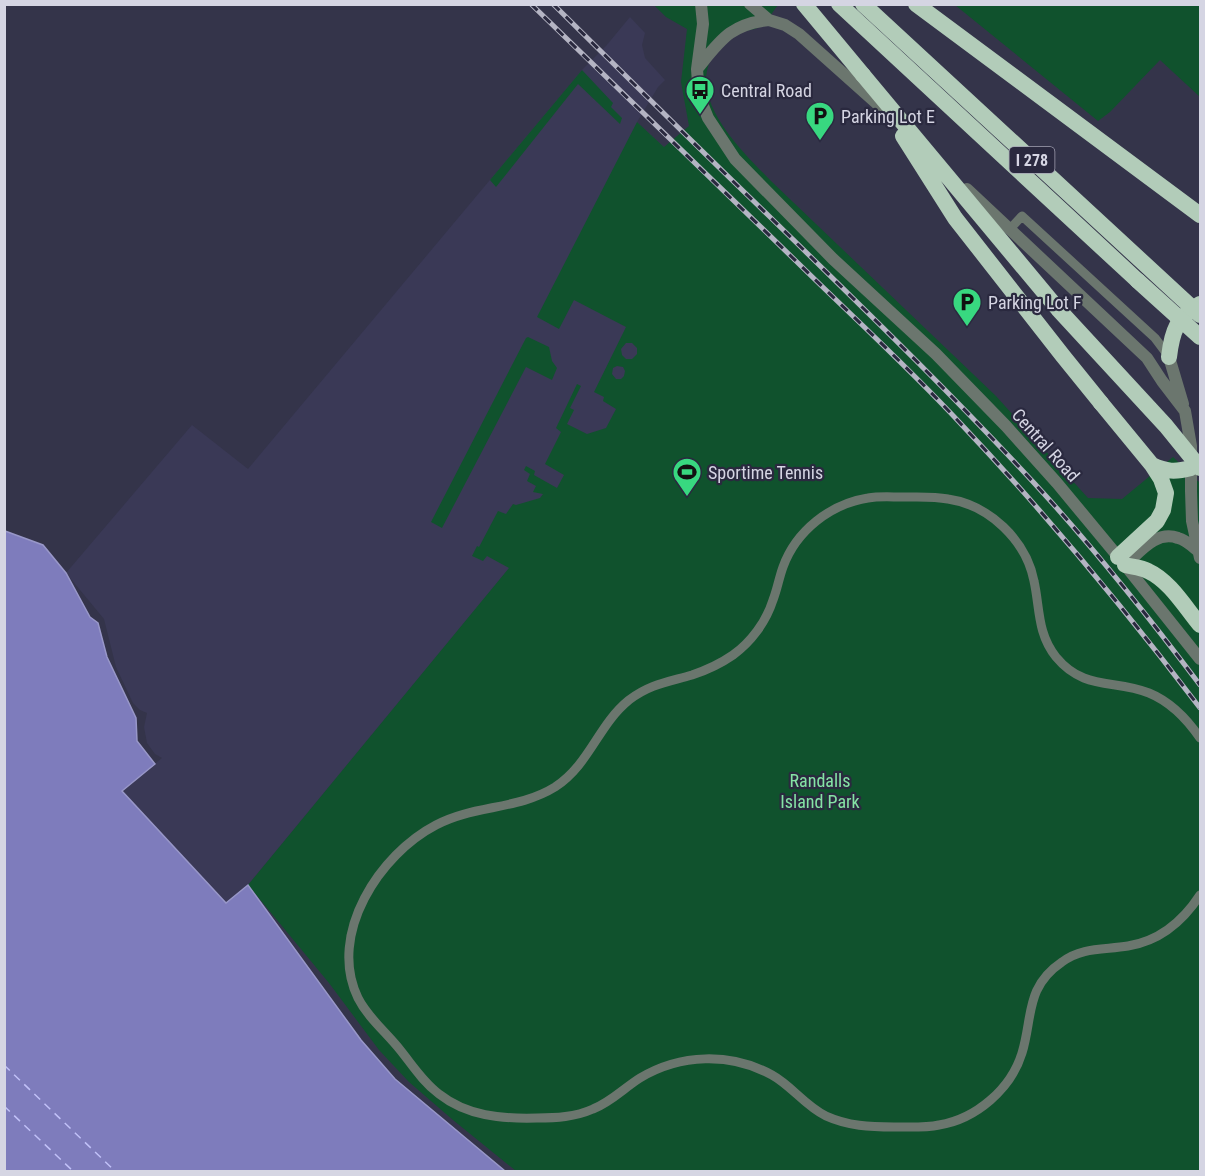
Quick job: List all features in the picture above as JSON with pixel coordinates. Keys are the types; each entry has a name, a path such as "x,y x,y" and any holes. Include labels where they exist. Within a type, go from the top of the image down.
{"highway":[{"path":"804,4 1058,309 1166,426 1196,468 1171,471 1152,465"},
{"name":"I 278","path":"839,4 1200,337"},
{"name":"I 278","path":"863,4 1200,315"},
{"path":"916,4 1200,215"},
{"path":"863,75 955,218 1101,404 1152,465 1164,484 1166,497 1163,510 1152,527 1122,561 1155,575 1165,583 1200,626"},
{"path":"1168,357 1177,324 1187,312 1200,304"}],"street":[{"name":"Central Road","path":"701,4 698,89 702,107 735,159 833,259 936,354 1006,426 1122,561 1200,659"},
{"path":"750,4 769,20 799,34 868,94 1009,230 1147,358 1185,411"},
{"path":"697,69 728,33 745,25 769,20"},
{"path":"1009,230 1022,216 1163,347 1185,411 1196,468 1192,521 1199,554"},
{"path":"1200,738 1183,717 1161,699 1135,689 1082,678 1054,655 1040,626 1035,583 1025,555 1015,540 995,520 967,503 946,498 877,497 856,501 832,510 801,536 787,556 768,613 752,636 736,652 713,667 696,674 658,683 635,695 609,721 577,768 557,785 531,799 467,813 429,828 393,857 373,882 359,910 351,943 350,967 358,998 365,1009 424,1081 443,1098 455,1105 481,1114 519,1118 573,1116 607,1102 635,1081 658,1069 691,1059 715,1058 752,1066 776,1077 817,1110 839,1120 875,1127 934,1126 957,1120 980,1108 1006,1084 1020,1061 1033,999 1042,981 1060,963 1079,953 1096,948 1136,945 1160,935 1188,913 1200,895"},
{"path":"1122,561 1164,536 1179,538 1199,554"}],"shaded area":[{"path":"630,17 645,33 642,45 645,58 665,80 658,87 637,122 664,147 666,378 248,885 227,904 122,790 162,758 155,754 147,743 144,727 147,713 133,703 116,667 104,619 66,573 192,425 248,469 582,70"},
{"path":"5,531 43,545 66,573 90,617 98,623 107,657 136,718 137,741 155,764 122,791 226,903 248,885 361,1040 395,1079 505,1171 5,1171"}],"green space":[{"name":"Randalls Island Park","path":"654,5 778,5 761,26 736,34 715,52 707,69 707,87 711,105 720,122 732,139 771,181 996,396 1088,498 1122,499 1173,457 1200,483 1200,1171 516,1171 409,1082 379,1050 329,983 248,885 509,568 487,556 483,561 472,556 498,511 506,514 513,504 540,498 543,494 533,492 536,486 527,481 530,474 524,470 526,466 535,471 534,475 557,488 564,475 545,464 561,432 556,428 577,384 581,386 570,408 574,410 567,424 587,434 606,428 616,409 603,401 604,397 594,392 626,327 574,300 559,329 537,317 637,122 664,147 689,126 681,82 687,29 666,17","holes":["626,343 632,343 637,348 637,354 632,359 626,359 622,355 621,349","623,367 625,371 621,379 616,379 612,374 613,368"]},
{"path":"955,5 1200,5 1200,97 1160,60 1110,112 1098,121"},
{"path":"582,70 613,103 611,107 622,118 620,124 578,84 496,187 490,180"},
{"path":"528,337 549,347 552,361 557,368 552,380 526,367 442,528 431,522"}],"ferry route":[{"path":"4,1065 116,1172"},
{"path":"4,1106 74,1172"}],"railway":[{"path":"531,4 941,403 1024,492 1143,635 1200,708"},
{"path":"553,4 870,315 1003,450 1057,508 1099,558 1200,685"}],"place":[{"name":"Central Road","path":"700,116"},
{"name":"Parking Lot E","path":"820,142"},
{"name":"Parking Lot F","path":"967,328"},
{"name":"Sportime Tennis","path":"687,498"}]}
